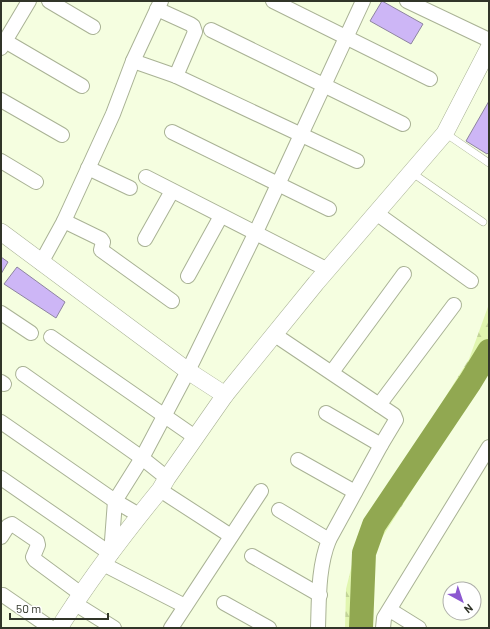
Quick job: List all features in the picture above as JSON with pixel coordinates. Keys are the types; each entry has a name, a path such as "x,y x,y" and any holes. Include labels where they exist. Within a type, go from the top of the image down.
{"street":[{"path":"28,1 3,45 82,86"},
{"path":"49,1 94,27"},
{"path":"272,1 430,79"},
{"path":"107,559 115,501 142,458 188,371 256,232 300,134 363,1"},
{"path":"408,1 489,40"},
{"path":"41,263 64,221 118,103 133,61 159,5 190,24 195,32 176,76"},
{"path":"211,30 403,124"},
{"path":"59,628 78,599 139,515 164,484 225,395 328,270 445,133 489,48"},
{"path":"133,61 176,76 357,161"},
{"path":"1,100 62,135"},
{"path":"172,132 329,209"},
{"path":"1,161 36,182"},
{"path":"88,168 130,188"},
{"path":"146,177 328,270"},
{"path":"145,239 172,191"},
{"path":"376,213 471,281"},
{"path":"188,276 221,216"},
{"path":"64,221 101,239 103,242 101,250 172,301"},
{"path":"1,232 188,371 225,395"},
{"path":"332,372 404,274"},
{"path":"379,405 454,305"},
{"path":"1,313 31,333"},
{"path":"275,335 379,405 394,416 396,420 329,540 323,556 318,628"},
{"path":"51,337 195,438"},
{"path":"23,374 142,458 164,484 231,536"},
{"path":"326,413 381,445"},
{"path":"1,422 115,501 139,515"},
{"path":"383,628 384,618 489,447"},
{"path":"298,460 355,492"},
{"path":"1,478 107,559 185,606"},
{"path":"171,628 261,491"},
{"path":"279,510 329,540"},
{"path":"1,537 8,526 12,524 37,541 38,545 33,557 35,560 78,599 114,628"},
{"path":"252,556 320,595"},
{"path":"3,595 51,628"},
{"path":"224,603 269,628"},
{"path":"390,610 419,628"}],"lane":[{"path":"445,133 489,163"},
{"path":"411,172 483,222"}],"green space":[{"path":"489,304 489,360 474,392 371,555 368,628 345,628 346,589 359,536 469,359"}],"building":[{"path":"382,1 423,24 411,44 370,21"},
{"path":"489,101 489,152 487,154 466,141"},
{"path":"1,257 8,262 1,274"},
{"path":"17,267 65,302 56,318 4,284"}],"waterway":[{"path":"361,628 364,553 374,525 470,382 489,351"}]}
